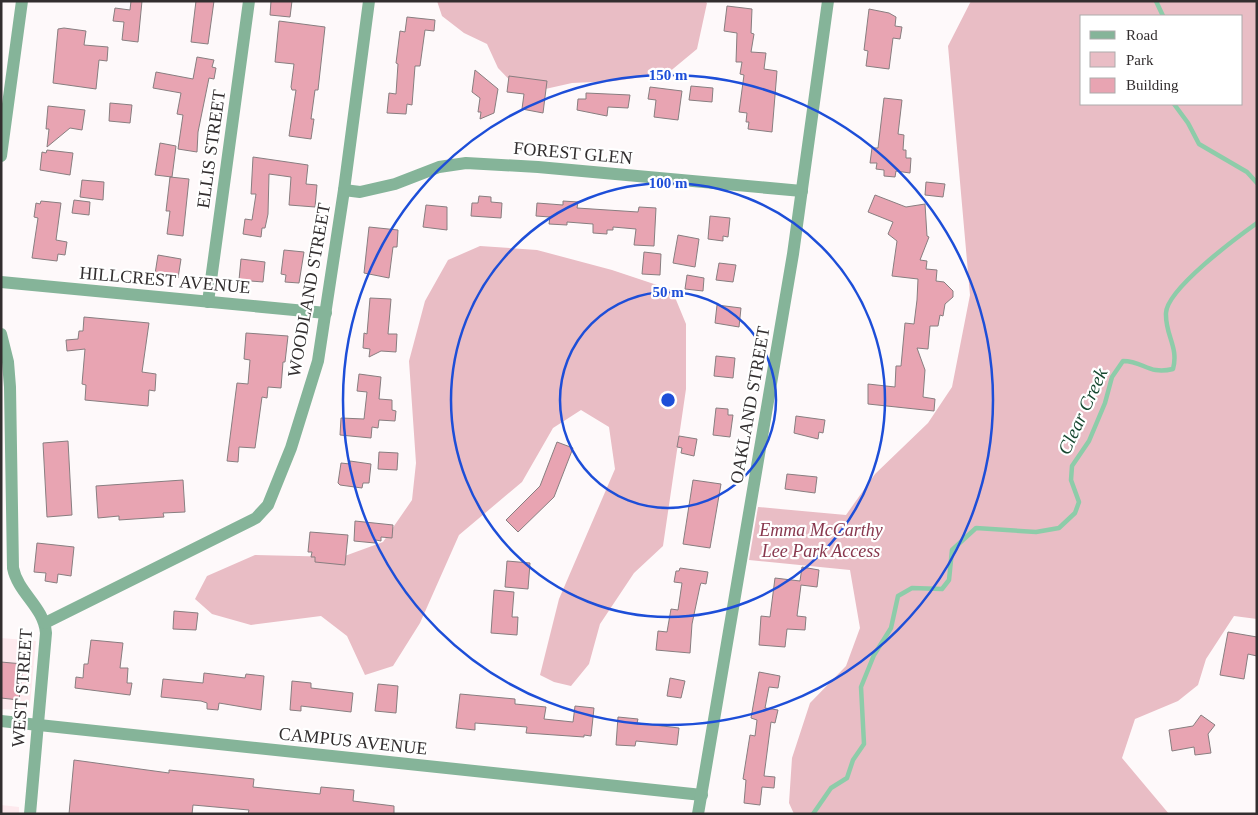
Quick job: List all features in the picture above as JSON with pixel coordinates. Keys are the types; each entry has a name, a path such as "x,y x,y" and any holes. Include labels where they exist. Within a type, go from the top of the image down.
{"street":[{"path":"1,156 22,1"},
{"name":"ELLIS STREET","path":"208,302 249,1"},
{"name":"WOODLAND STREET","path":"45,623 248,523 262,513 268,505 309,392 318,361 344,190 369,1"},
{"name":"OAKLAND STREET","path":"698,814 802,191 828,1"},
{"name":"FOREST GLEN","path":"344,190 360,192 395,184 439,167 466,163 538,167 802,191"},
{"name":"HILLCREST AVENUE","path":"1,282 326,313"},
{"name":"WEST STREET","path":"1,334 8,362 10,387 6,457 14,572 18,585 45,623 46,633 30,814"},
{"name":"CAMPUS AVENUE","path":"1,721 702,795"}],"shaded area":[{"path":"1,638 36,641 30,704 24,710 1,709"},
{"path":"1,805 19,807 19,814 1,814"}],"green space":[{"path":"437,1 705,1 707,3 697,49 668,73 615,81 572,83 523,94 498,68 487,44 464,33 442,16"},
{"name":"Emma McCarthy Lee Park Access","path":"971,1 1257,1 1257,619 1234,616 1206,659 1198,685 1178,701 1135,719 1122,758 1169,814 794,814 789,803 792,758 810,703 846,666 860,628 850,570 749,560 758,507 846,515 875,474 928,423 952,387 970,295 948,46"},
{"path":"480,246 537,250 612,270 672,290 686,324 686,389 663,546 634,573 600,624 589,664 571,686 554,682 540,675 559,599 615,469 609,427 581,410 553,428 522,482 459,535 420,623 393,666 365,675 347,636 321,616 251,625 212,614 195,599 207,576 255,555 342,557 383,542 412,500 416,463 409,361 425,301 448,260"}],"building":[{"path":"131,1 142,1 138,42 122,40 124,22 113,21 115,8 130,10"},
{"path":"196,1 214,1 208,44 191,42"},
{"path":"271,1 292,1 290,17 270,15"},
{"path":"727,6 752,9 751,33 754,34 751,52 766,53 764,69 777,71 772,132 748,129 749,122 746,122 747,113 739,112 744,75 740,74 742,62 736,62 737,33 724,31"},
{"path":"869,9 889,13 896,17 895,26 902,27 900,39 893,38 889,69 866,66 868,51 864,50"},
{"path":"407,17 435,20 434,31 425,30 420,66 415,66 412,105 407,104 406,114 387,113 389,93 396,94 398,64 396,63 400,31 405,32"},
{"path":"279,21 325,27 318,90 315,90 311,119 314,119 311,139 289,136 296,90 292,90 291,87 294,64 275,62"},
{"path":"58,29 86,31 84,45 108,47 107,61 99,60 96,89 53,83"},
{"path":"197,57 214,60 212,67 216,68 214,79 209,78 198,132 197,152 178,149 183,115 177,114 181,93 153,88 156,72 193,79"},
{"path":"475,70 498,89 494,113 480,119 481,112 478,112 480,98 472,92"},
{"path":"509,76 547,81 543,113 522,109 524,94 507,92"},
{"path":"691,86 713,88 712,102 689,100"},
{"path":"650,87 682,91 678,120 654,117 656,100 648,99"},
{"path":"586,93 630,95 628,108 608,107 607,116 577,110 578,99 586,99"},
{"path":"884,98 902,100 898,134 904,135 903,150 906,150 906,158 911,158 910,173 896,171 895,177 884,176 884,170 876,169 877,163 870,163 872,148 878,148"},
{"path":"110,103 132,105 130,123 109,121"},
{"path":"48,106 85,110 82,130 70,128 47,147 49,129 46,129"},
{"path":"160,143 176,146 172,177 155,175"},
{"path":"47,150 73,153 70,175 40,170 42,152 46,153"},
{"path":"253,157 308,165 306,184 317,185 315,207 289,205 291,177 269,174 268,214 265,228 262,228 261,237 243,234 245,219 252,220 256,194 251,194"},
{"path":"170,177 189,179 183,236 167,234 170,211 166,211"},
{"path":"82,180 104,182 103,200 80,197"},
{"path":"926,182 945,184 943,197 925,195"},
{"path":"875,195 906,207 925,204 927,236 929,237 920,260 927,261 926,269 937,270 936,281 944,282 953,291 953,297 945,304 943,316 940,315 938,326 930,326 928,349 917,348 925,370 923,397 935,399 934,411 868,404 868,384 895,387 896,366 901,366 905,323 914,324 918,279 892,276 897,241 888,234 893,222 868,212"},
{"path":"479,196 491,197 491,202 502,203 501,218 471,216 472,203 478,203"},
{"path":"74,200 90,202 89,215 72,213"},
{"path":"41,201 61,203 56,240 67,242 65,255 58,254 57,261 32,258 38,218 34,217 36,203 40,204"},
{"path":"563,201 578,202 577,208 638,212 639,207 656,208 654,246 634,245 636,229 613,227 613,230 607,230 607,234 593,233 593,224 567,222 567,225 549,224 550,217 536,216 537,203 563,205"},
{"path":"426,205 447,207 447,230 423,227"},
{"path":"710,216 730,218 728,237 723,236 723,241 708,239"},
{"path":"369,227 398,230 397,247 393,247 389,278 364,273"},
{"path":"678,235 699,239 695,267 673,263"},
{"path":"284,250 304,252 299,283 285,282 286,275 281,274"},
{"path":"644,252 661,254 660,275 642,274"},
{"path":"158,255 181,259 178,278 155,274"},
{"path":"241,259 265,262 263,282 239,280"},
{"path":"719,263 736,265 733,282 716,280"},
{"path":"687,275 704,278 703,291 685,289"},
{"path":"370,298 391,299 388,334 397,334 396,352 381,351 369,357 370,349 363,348 364,333 367,334"},
{"path":"717,305 741,308 739,327 715,323"},
{"path":"84,317 149,323 142,372 156,374 155,391 149,390 148,406 85,400 86,385 82,384 85,349 67,351 66,340 78,339 79,331 83,331"},
{"path":"246,333 288,336 285,362 283,362 281,388 268,387 267,398 262,397 255,448 239,447 238,462 227,461 237,383 248,384 250,360 244,359"},
{"path":"716,356 735,358 733,378 714,376"},
{"path":"359,374 381,377 379,399 392,400 392,410 396,411 395,421 379,420 378,428 372,427 371,438 340,435 341,418 364,419 367,392 357,391"},
{"path":"716,408 728,409 728,415 733,415 730,437 713,435"},
{"path":"796,416 825,420 823,433 819,432 818,439 794,433"},
{"path":"679,436 697,439 694,456 681,453 682,448 677,447"},
{"path":"68,441 72,515 47,517 43,443"},
{"path":"557,442 573,448 554,497 518,532 506,520 540,486"},
{"path":"379,452 398,453 397,470 378,469"},
{"path":"350,461 371,464 369,483 363,483 362,488 340,485 338,483 341,463 350,464"},
{"path":"787,474 817,477 815,493 785,489"},
{"path":"183,480 185,512 163,513 164,517 119,520 119,516 98,518 96,486"},
{"path":"693,480 721,484 710,548 683,544"},
{"path":"355,521 393,525 392,538 381,537 381,541 376,540 375,543 354,541"},
{"path":"310,532 348,535 345,565 315,562 315,557 311,557 312,552 308,552"},
{"path":"37,543 74,547 71,576 58,574 57,583 45,581 46,573 34,572"},
{"path":"507,561 530,563 528,589 505,587"},
{"path":"802,567 819,570 817,587 801,585 797,616 806,617 805,630 787,629 785,647 759,645 761,616 770,617 775,578 800,581"},
{"path":"680,568 708,572 706,584 701,583 700,586 692,624 690,653 656,650 658,631 667,632 671,609 678,610 682,583 674,582 676,571 679,571"},
{"path":"494,590 514,592 512,617 518,617 517,635 491,633"},
{"path":"174,611 198,613 196,630 173,629"},
{"path":"1228,632 1257,637 1257,656 1248,654 1244,679 1220,675"},
{"path":"91,640 123,643 120,668 128,668 127,683 132,683 130,695 75,688 76,677 83,678 84,664 88,664"},
{"path":"1,662 23,664 19,700 1,698"},
{"path":"759,672 780,676 778,688 769,687 765,708 778,710 775,723 771,722 764,776 775,777 774,788 762,787 760,805 744,803 746,780 743,779 750,735 755,736 757,720 751,718"},
{"path":"204,673 245,678 246,674 264,676 261,710 219,703 218,710 207,709 207,703 201,701 161,697 163,679 203,683"},
{"path":"670,678 685,681 681,698 667,696"},
{"path":"292,681 311,683 311,688 353,693 351,712 301,706 301,711 290,710"},
{"path":"378,684 398,686 396,713 375,711"},
{"path":"460,694 515,699 515,704 546,707 544,719 573,722 575,706 594,708 591,736 526,733 527,727 475,723 475,730 456,728"},
{"path":"1201,715 1215,725 1208,734 1211,753 1195,755 1194,747 1172,751 1169,730 1193,726"},
{"path":"618,717 638,719 637,723 679,728 677,745 636,741 635,746 616,745"},
{"path":"74,760 169,773 169,770 254,779 253,787 320,794 321,787 354,790 353,801 394,806 394,814 248,814 249,810 193,805 192,814 69,814"}],"waterway":[{"name":"Clear Creek","path":"1156,1 1163,15"},
{"name":"Clear Creek","path":"1175,105 1188,123 1199,144 1247,172 1257,183"},
{"name":"Clear Creek","path":"813,814 831,788 847,778 853,760 864,744 861,687 874,655 891,628 898,596 912,588 942,589 949,580 952,550 976,528 1036,532 1059,528 1075,513 1079,502 1071,480 1072,466 1089,441 1105,403 1112,377 1123,361 1158,370 1173,369 1173,347 1166,321 1169,303 1178,291 1204,265 1257,223"}]}
